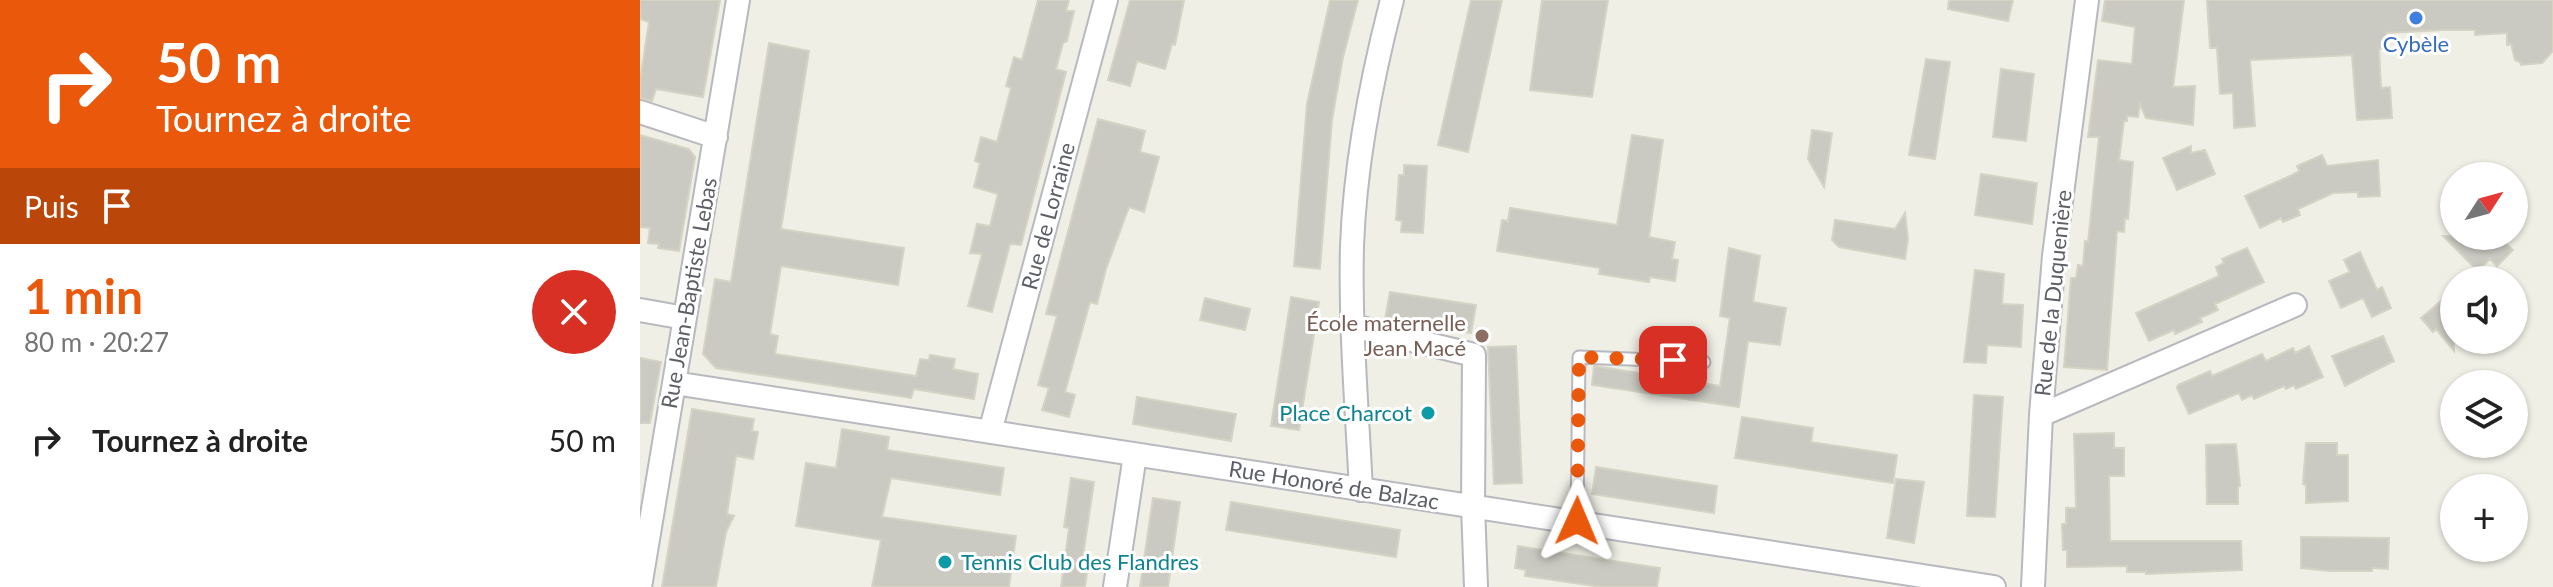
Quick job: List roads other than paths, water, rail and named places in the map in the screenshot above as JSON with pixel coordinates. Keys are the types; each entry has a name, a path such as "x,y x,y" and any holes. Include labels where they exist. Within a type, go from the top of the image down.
{"street":[{"name":"Rue Jean-Baptiste Lebas","path":"640,587 738,0"},
{"name":"Rue de Lorraine","path":"990,432 1106,0"},
{"path":"1361,490 1352,249 1369,95 1392,0"},
{"name":"Rue de la Duquenière","path":"2033,587 2041,415 2054,256 2087,0"},
{"path":"640,112 716,137"},
{"path":"2041,415 2295,305"},
{"path":"640,310 685,318"},
{"path":"1353,326 1474,355 1476,587"},
{"name":"Rue Honoré de Balzac","path":"674,383 1577,521 1892,580 1994,587"},
{"path":"1115,587 1135,455"}],"lane":[{"path":"1577,521 1579,357 1704,362"}],"place":[{"name":"Cybèle","path":"2416,18"},
{"name":"École maternelle Jean Macé","path":"1482,336"},
{"name":"Place Charcot","path":"1428,413"},
{"name":"Tennis Club des Flandres","path":"945,562"}]}
